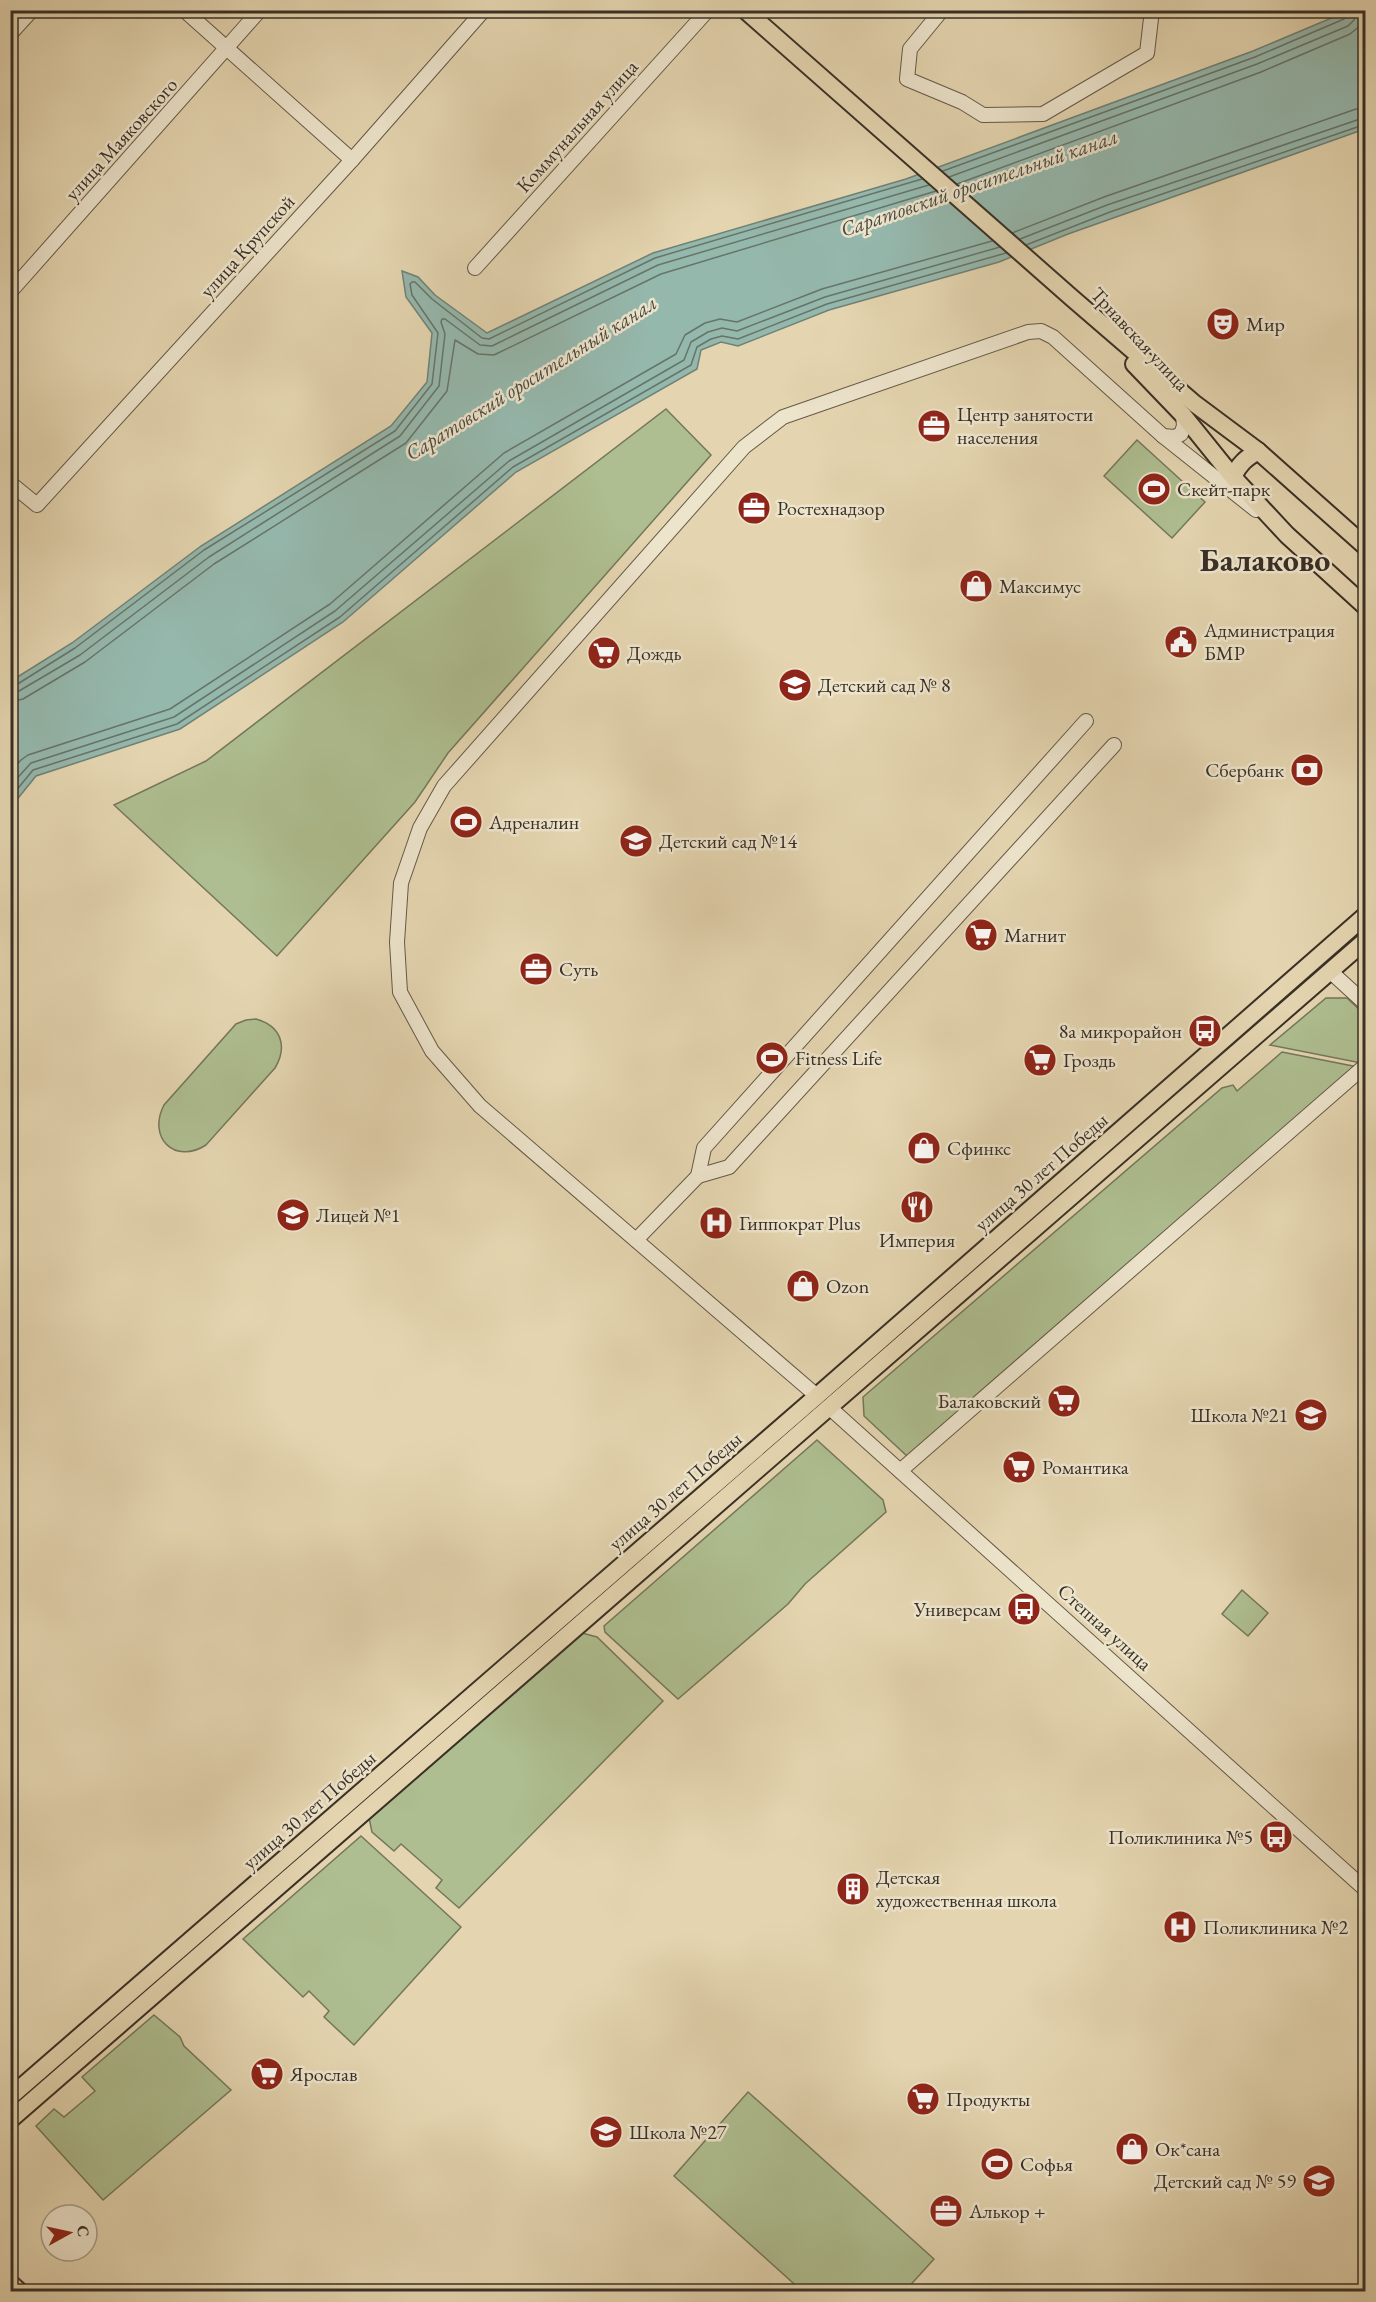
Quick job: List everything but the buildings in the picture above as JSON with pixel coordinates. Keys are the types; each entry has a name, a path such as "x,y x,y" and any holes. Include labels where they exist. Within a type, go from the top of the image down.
{"main road":[{"path":"745,10 1072,298"},
{"name":"Трнавская улица","path":"1072,298 1183,415 1233,477 1287,535 1365,607"},
{"name":"Трнавская улица","path":"1072,298 1195,404 1258,450 1365,547"},
{"path":"1233,477 1238,466 1258,450"},
{"name":"улица 30 лет Победы","path":"10,2097 817,1396 1365,915"},
{"path":"10,2120 1331,972 1365,940"},
{"path":"1317,958 1331,972"},
{"name":"Степная улица","path":"817,1396 830,1408"},
{"path":"10,2283 20,2292"}],"street":[{"path":"10,34 32,10"},
{"path":"184,10 352,160"},
{"name":"улица Маяковского","path":"10,292 228,49 260,10"},
{"name":"улица Крупской","path":"10,483 37,505 352,160 484,10"},
{"name":"Коммунальная улица","path":"475,268 708,10"},
{"path":"942,10 910,49 907,79 962,102 983,115 1043,114 1147,53 1152,10"},
{"path":"817,1396 480,1106 432,1051 400,992 397,942 401,884 420,828 444,786 744,447 783,417 979,348 1028,332 1041,331 1053,337 1163,436 1287,535"},
{"path":"1163,436 1174,437 1181,434 1185,426 1183,415"},
{"path":"698,1176 704,1148 1086,721"},
{"path":"636,1240 698,1176 729,1167 1114,746"},
{"path":"1331,972 1365,1004"},
{"path":"900,1471 1365,1065"},
{"name":"Степная улица","path":"830,1408 1365,1890"}],"green space":[{"path":"666,409 711,455 448,753 415,802 277,956 114,805 206,761"},
{"name":"Скейт-парк","path":"1137,440 1205,502 1172,538 1104,476"},
{"path":"1326,998 1347,998 1365,1015 1365,1059 1361,1063 1270,1045"},
{"path":"256,1019 265,1022 280,1038 281,1052 275,1068 206,1145 184,1152 167,1145 159,1128 164,1105 236,1024"},
{"path":"1282,1052 1358,1067 908,1457 864,1416 863,1397 1222,1088 1233,1085 1237,1091"},
{"path":"817,1440 883,1500 886,1512 805,1584 788,1604 678,1699 605,1632 604,1626"},
{"path":"1242,1590 1268,1613 1248,1636 1222,1614"},
{"path":"582,1633 597,1637 663,1701 459,1908 436,1888 442,1880 401,1844 394,1851 372,1832 369,1818"},
{"path":"361,1836 461,1927 354,2045 324,2017 329,2011 309,1991 303,1997 243,1939"},
{"path":"154,2015 180,2037 184,2046 231,2090 103,2200 36,2126 54,2109 64,2117 95,2091 82,2077"},
{"path":"748,2092 934,2259 905,2291 802,2291 674,2176"}],"water":[{"name":"Саратовский оросительный канал","path":"1348,11 1365,11 1365,129 1068,234 999,262 829,310 738,346 721,342 701,350 697,369 516,472 343,622 180,729 36,776 11,807 11,681 72,643 201,546 391,426 427,382 432,333 406,297 402,271 418,277 435,295 487,333 653,253 906,179 1253,51"}],"place":[{"name":"Мир","path":"1223,324"},
{"name":"Центр занятости населения","path":"934,426"},
{"name":"Скейт-парк","path":"1154,489"},
{"name":"Ростехнадзор","path":"754,508"},
{"name":"Максимус","path":"976,586"},
{"name":"Администрация БМР","path":"1181,642"},
{"name":"Дождь","path":"604,653"},
{"name":"Детский сад № 8","path":"795,685"},
{"name":"Сбербанк","path":"1307,770"},
{"name":"Адреналин","path":"466,822"},
{"name":"Детский сад №14","path":"636,841"},
{"name":"Магнит","path":"981,935"},
{"name":"Суть","path":"536,969"},
{"name":"8а микрорайон","path":"1205,1031"},
{"name":"Fitness Life","path":"772,1058"},
{"name":"Гроздь","path":"1040,1060"},
{"name":"Сфинкс","path":"924,1148"},
{"name":"Империя","path":"917,1207"},
{"name":"Лицей №1","path":"293,1215"},
{"name":"Гиппократ Plus","path":"716,1223"},
{"name":"Ozon","path":"803,1286"},
{"name":"Балаковский","path":"1064,1401"},
{"name":"Школа №21","path":"1311,1415"},
{"name":"Романтика","path":"1019,1467"},
{"name":"Универсам","path":"1024,1609"},
{"name":"Поликлиника №5","path":"1276,1837"},
{"name":"Детская художественная школа","path":"853,1889"},
{"name":"Поликлиника №2","path":"1180,1927"},
{"name":"Ярослав","path":"267,2074"},
{"name":"Продукты","path":"923,2099"},
{"name":"Школа №27","path":"606,2132"},
{"name":"Ок*сана","path":"1132,2149"},
{"name":"Софья","path":"997,2164"},
{"name":"Детский сад № 59","path":"1319,2181"},
{"name":"Алькор +","path":"946,2211"}],"district":[{"name":"Балаково","path":"1265,560"}]}
